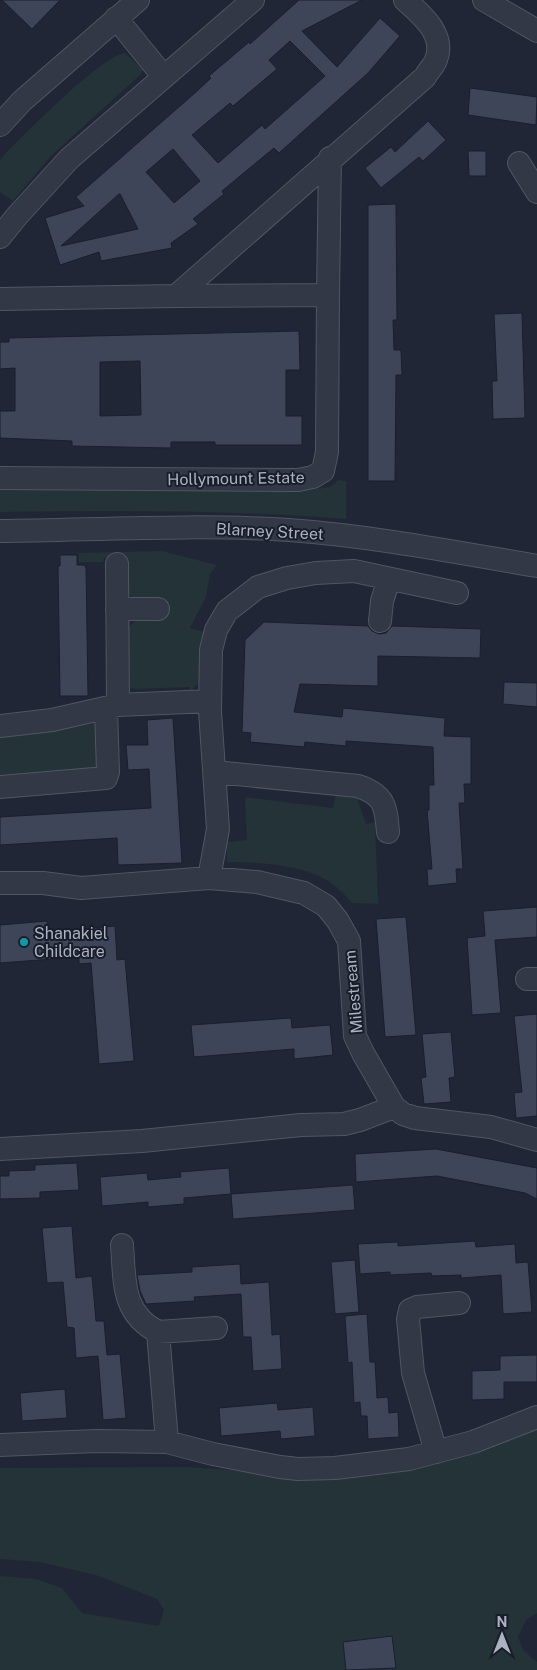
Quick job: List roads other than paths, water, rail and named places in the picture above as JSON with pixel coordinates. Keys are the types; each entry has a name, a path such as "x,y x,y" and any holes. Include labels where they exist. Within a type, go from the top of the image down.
{"street":[{"path":"0,125 22,101 138,0"},
{"path":"0,237 62,166 163,76 253,0"},
{"path":"176,296 425,76 436,60 435,34 430,24 406,0"},
{"path":"484,0 537,31"},
{"path":"116,18 163,76"},
{"name":"Hollymount Estate","path":"0,478 298,480 313,477 324,470 327,460 330,158"},
{"path":"519,163 537,192"},
{"path":"0,299 328,295"},
{"name":"Blarney Street","path":"0,531 232,528 289,530 377,540 537,566"},
{"path":"0,787 106,778 108,772 117,609 117,564"},
{"path":"209,878 218,829 210,700 212,640 221,620 241,598 258,587 302,575 354,571 458,593"},
{"path":"380,621 382,601 389,578"},
{"path":"117,609 158,609"},
{"path":"0,726 52,720 112,706 210,700"},
{"path":"215,772 358,786 369,790 386,807 388,832"},
{"name":"Milestream","path":"0,884 43,883 80,888 209,878 257,882 292,888 314,898 326,906 338,921 348,941 355,1036 362,1053 394,1107"},
{"path":"0,1149 142,1141 301,1125 344,1124 394,1107 403,1114 415,1118 492,1127 537,1140"},
{"path":"122,1245 126,1287 131,1310 142,1322 158,1332 216,1328"},
{"path":"436,1452 412,1373 408,1319 410,1310 417,1307 460,1303"},
{"path":"158,1332 167,1442"},
{"path":"0,1445 96,1441 167,1442 213,1454 298,1469 381,1464 473,1442 537,1417"}],"place":[{"name":"Shanakiel Childcare","path":"24,942"}]}
